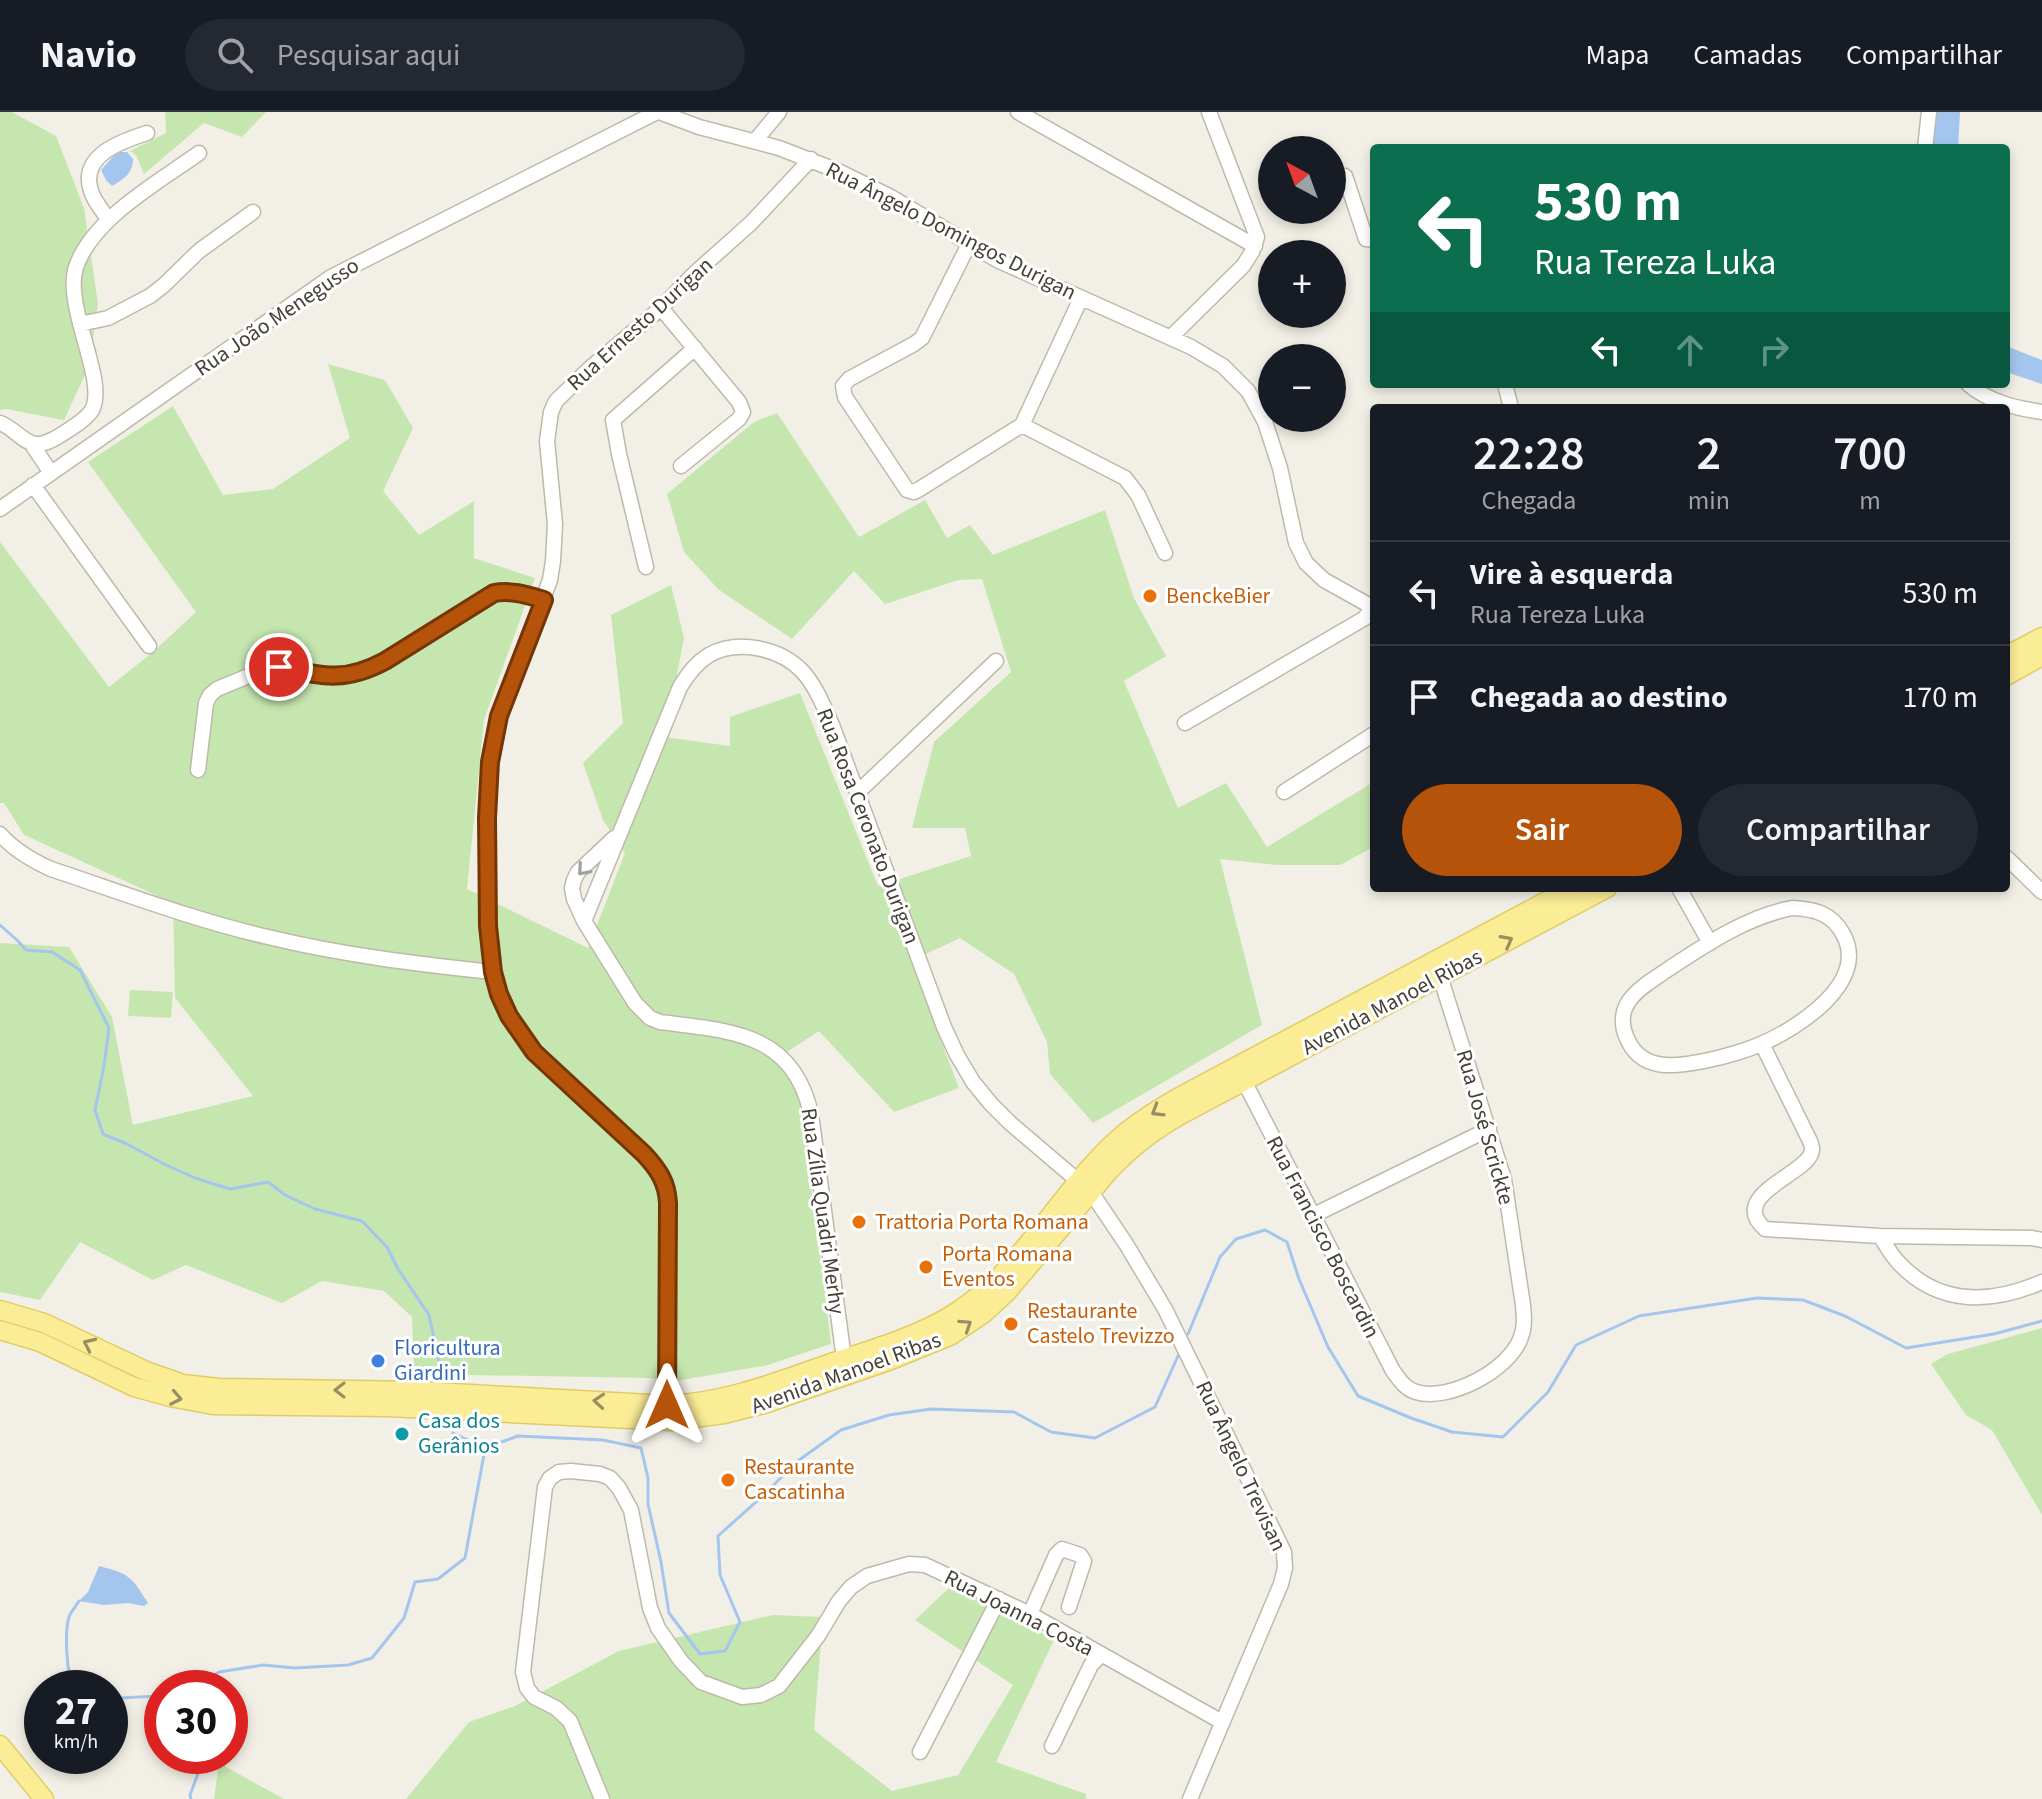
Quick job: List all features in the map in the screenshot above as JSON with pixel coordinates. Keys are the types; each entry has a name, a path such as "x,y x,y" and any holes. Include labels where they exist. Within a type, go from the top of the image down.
{"main road":[{"path":"2010,654 2042,637"},
{"path":"2010,674 2042,656"},
{"name":"Avenida Manoel Ribas","path":"0,1310 44,1323 146,1371 183,1384 389,1399 408,1408 724,1414 764,1404 913,1352 966,1326 1007,1292 1085,1186 1109,1147 1142,1120 1563,892"},
{"name":"Avenida Manoel Ribas","path":"0,1330 40,1342 134,1387 213,1405 389,1399 418,1391 669,1413 696,1403 735,1395 928,1328 971,1302 1004,1272 1085,1186 1168,1122 1599,892"},
{"path":"1440,976 1441,966 1458,948"},
{"path":"1413,991 1423,977 1422,967"},
{"path":"1244,1081 1245,1070 1274,1046"},
{"path":"1186,1112 1213,1091 1218,1083 1216,1078"},
{"path":"817,1386 842,1368 844,1359"},
{"path":"408,1408 409,1400 418,1391"},
{"path":"0,1745 44,1799"}],"street":[{"name":"Rua Ângelo Domingos Durigan","path":"658,112 811,159 891,197 1015,269 1171,337 1223,366 1248,391 1261,413 1273,443 1301,555 1324,580 1370,606"},
{"name":"Rua João Menegusso","path":"0,509 331,277 658,112"},
{"path":"755,141 779,112"},
{"path":"1018,112 1255,246"},
{"path":"1171,337 1243,266 1257,237 1209,112"},
{"path":"1925,144 1929,112"},
{"path":"108,219 91,191 89,178 92,167 109,147 147,133"},
{"path":"31,443 43,443 56,437 86,418 95,405 94,377 80,324 74,273 83,252 108,219 199,153"},
{"name":"Rua Ernesto Durigan","path":"669,1413 668,1191 664,1179 644,1154 534,1052 509,1016 499,994 493,972 488,926 490,762 499,716 544,600 552,571 555,542 547,441 551,412 556,401 751,223 811,159"},
{"path":"1346,179 1366,239 1370,240"},
{"path":"80,324 117,315 150,296 199,251 253,212"},
{"path":"969,244 922,338 849,379 843,386 845,397 904,488 910,492 1022,425 1081,298"},
{"path":"659,310 739,402 743,412 739,419 681,466"},
{"path":"646,567 613,420 693,350"},
{"path":"1973,388 1984,396 2009,404"},
{"path":"2010,404 2042,412"},
{"path":"0,423 31,443 51,473"},
{"path":"1022,425 1125,478 1138,495 1165,553"},
{"path":"56,437 71,459"},
{"path":"33,485 149,646"},
{"path":"198,770 206,703 217,689 256,672 279,667 334,677 360,672 385,661 494,593 516,592 544,600"},
{"path":"1185,723 1365,618 1370,612"},
{"name":"Rua Rosa Ceronato Durigan","path":"584,921 680,687 697,664 723,649 756,648 789,660 813,686 823,705 957,1055 991,1104 1085,1186"},
{"path":"857,793 996,661"},
{"path":"1284,792 1370,737"},
{"name":"Rua Zília Quadri Merhy","path":"622,830 578,872 572,888 574,899 584,921 635,1003 650,1018 736,1033 758,1042 785,1060 802,1083 811,1114 844,1359"},
{"path":"0,834 35,862 51,869 227,927 358,956 493,972"},
{"path":"2010,861 2042,892"},
{"path":"1681,892 1710,943"},
{"path":"1792,908 1810,909 1824,914 1845,936 1847,970 1829,999 1809,1016 1762,1044 1709,1060 1675,1065 1650,1063 1639,1058 1624,1031 1622,1016 1628,1002 1638,991 1710,943 1772,912 1792,908"},
{"name":"Rua José Scrickte","path":"1409,1389 1427,1394 1469,1385 1497,1368 1516,1348 1524,1323 1506,1191 1440,976"},
{"path":"1762,1044 1812,1149 1810,1157 1763,1194 1755,1216 1765,1229 1880,1236 2042,1240"},
{"name":"Rua Francisco Boscardin","path":"1244,1081 1386,1360 1409,1389"},
{"path":"1312,1216 1489,1129"},
{"name":"Rua Ângelo Trevisan","path":"1085,1186 1152,1286 1286,1558 1281,1584 1190,1799"},
{"path":"1880,1236 1896,1261 1910,1274 1950,1294 1968,1298 1990,1297 2042,1282"},
{"name":"Rua Joanna Costa","path":"602,1799 570,1721 556,1708 534,1697 527,1688 523,1672 545,1487 550,1478 559,1472 600,1474 610,1478 619,1488 631,1510 650,1608 658,1628 681,1661 701,1682 742,1697 761,1695 779,1686 851,1587 867,1576 909,1564 925,1565 1030,1614 1222,1722"},
{"path":"1030,1614 1056,1555 1062,1549 1080,1555 1084,1561 1069,1607"},
{"path":"920,1752 999,1599"},
{"path":"1052,1746 1091,1665 1101,1655"}],"green space":[{"path":"0,112 12,112 56,136 84,208 98,304 89,366 64,420 0,410"},
{"path":"165,112 266,112 242,137 204,123 144,174 136,155 130,151 166,133"},
{"path":"328,364 385,380 413,428 383,491 419,535 474,501 474,558 535,578 484,720 467,889 588,948 625,853 603,820 583,763 623,723 611,615 671,585 684,638 665,737 730,746 730,717 800,693 878,886 971,856 965,828 912,828 934,742 1011,672 982,579 958,580 885,604 854,571 792,639 719,590 684,552 667,494 754,422 777,413 859,537 925,500 947,538 970,525 993,555 1105,510 1134,598 1166,656 1124,681 1178,808 1226,783 1267,847 1370,784 1370,849 1340,865 1276,865 1220,859 1262,1025 1093,1123 1050,1074 1047,1042 1014,974 960,938 911,961 959,1088 894,1112 819,1031 778,1058 799,1095 831,1344 768,1365 682,1380 414,1374 412,1317 384,1291 322,1281 282,1303 186,1265 153,1280 80,1242 40,1300 0,1292 0,943 69,947 112,1017 133,1125 253,1096 175,998 173,903 24,835 4,803 0,803 0,542 109,687 196,612 88,462 173,406 223,495 273,489 350,438"},
{"path":"130,990 173,992 171,1018 128,1016"},
{"path":"2042,1328 2042,1515 1992,1430 1966,1415 1931,1364 1948,1354"},
{"path":"952,1585 1054,1640 996,1762 1086,1794 1086,1799 406,1799 469,1722 515,1706 619,1651 773,1615 823,1617 814,1730 892,1791 958,1775 1013,1685 915,1620"},
{"path":"217,1774 239,1774 284,1799 214,1799"}],"water":[{"path":"1937,112 1960,112 1958,144 1933,144"},
{"path":"117,152 127,152 133,164 127,175 112,186 101,170"},
{"path":"2010,348 2042,360 2042,384 2010,373"},
{"path":"99,1566 129,1577 148,1603 144,1606 128,1603 104,1605 79,1601 88,1592"}],"waterway":[{"path":"0,925 26,950 52,952 80,970 109,1028 95,1110 103,1134 195,1178 230,1189 268,1182 285,1195 315,1209 362,1221 387,1247 429,1315 441,1371"},
{"path":"1188,1334 1220,1257 1236,1239 1265,1230 1287,1242 1328,1347 1358,1396 1452,1432 1503,1437 1548,1392 1576,1345 1639,1316 1757,1298 1803,1300 1845,1316 1906,1348 1994,1334 2042,1321"},
{"path":"453,1433 485,1448 518,1436 603,1440 641,1448 648,1478 648,1504 669,1613 700,1654 725,1651 740,1622 720,1575 718,1536 795,1463 841,1430 889,1415 931,1409 1014,1412 1051,1432 1095,1438 1155,1407 1178,1356"},
{"path":"232,1670 263,1665 295,1668 348,1665 372,1658 404,1618 415,1582 438,1579 465,1558 485,1449"},
{"path":"69,1670 69,1617 79,1601"},
{"path":"128,1698 144,1697"},
{"path":"191,1799 198,1774"}],"place":[{"name":"BenckeBier","path":"1150,596"},
{"name":"Trattoria Porta Romana","path":"859,1222"},
{"name":"Porta Romana Eventos","path":"926,1267"},
{"name":"Restaurante Castelo Trevizzo","path":"1011,1324"},
{"name":"Floricultura Giardini","path":"378,1361"},
{"name":"Casa dos Gerânios","path":"402,1434"},
{"name":"Restaurante Cascatinha","path":"728,1480"}],"route":[{"path":"279,667 334,677 368,670 494,593 516,592 544,600 506,695 493,738 487,818 488,926 493,972 509,1016 534,1052 644,1154 664,1179 668,1191 667,1405"}]}
